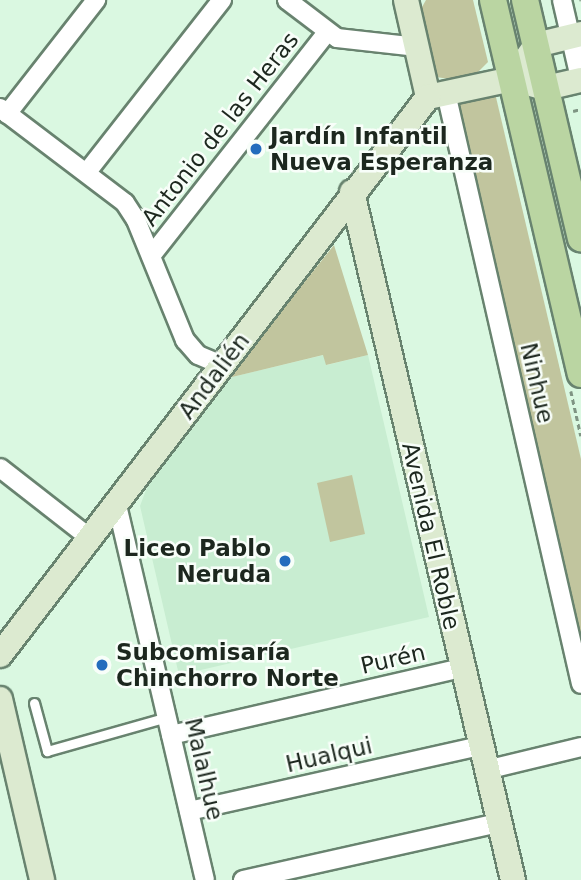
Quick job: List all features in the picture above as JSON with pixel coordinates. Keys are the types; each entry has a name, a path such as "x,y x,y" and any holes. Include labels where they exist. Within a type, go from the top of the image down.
{"main road":[{"path":"493,0 581,374"},
{"path":"525,0 581,239"}],"street":[{"path":"96,0 4,111 117,195 132,211 185,340 198,355 222,365"},
{"path":"87,173 222,0"},
{"path":"286,0 337,38 417,47"},
{"path":"410,4 417,47 437,95 512,79 546,88 581,81 576,35 562,0"},
{"name":"Antonio de las Heras","path":"151,256 327,32"},
{"path":"512,79 536,45 576,35"},
{"name":"Andalién","path":"0,655 117,505 352,192 437,95"},
{"name":"Ninhue","path":"437,95 581,684"},
{"name":"Avenida El Roble","path":"352,192 461,668 513,880"},
{"path":"3,477 90,538"},
{"name":"Malalhue","path":"117,505 205,880"},
{"name":"Purén","path":"169,726 461,668"},
{"path":"0,698 5,744 42,880"},
{"name":"Hualqui","path":"189,811 480,746"},
{"path":"486,770 581,747"},
{"path":"243,880 499,823"}],"lane":[{"path":"34,704 47,751 169,726"}],"shaded area":[{"path":"426,0 473,0 488,62 476,74 455,80 430,76 417,16"},
{"path":"495,93 581,459 581,643 457,102"},
{"path":"334,245 368,355 326,365 323,355 228,378"},
{"name":"Liceo Pablo Neruda","path":"324,355 327,365 368,355 429,617 179,675 140,506 149,482 228,378"},
{"path":"352,475 365,534 330,542 317,483"}],"place":[{"name":"Jardín Infantil Nueva Esperanza","path":"256,149"},
{"name":"Liceo Pablo Neruda","path":"285,561"},
{"name":"Subcomisaría Chinchorro Norte","path":"102,665"}]}
